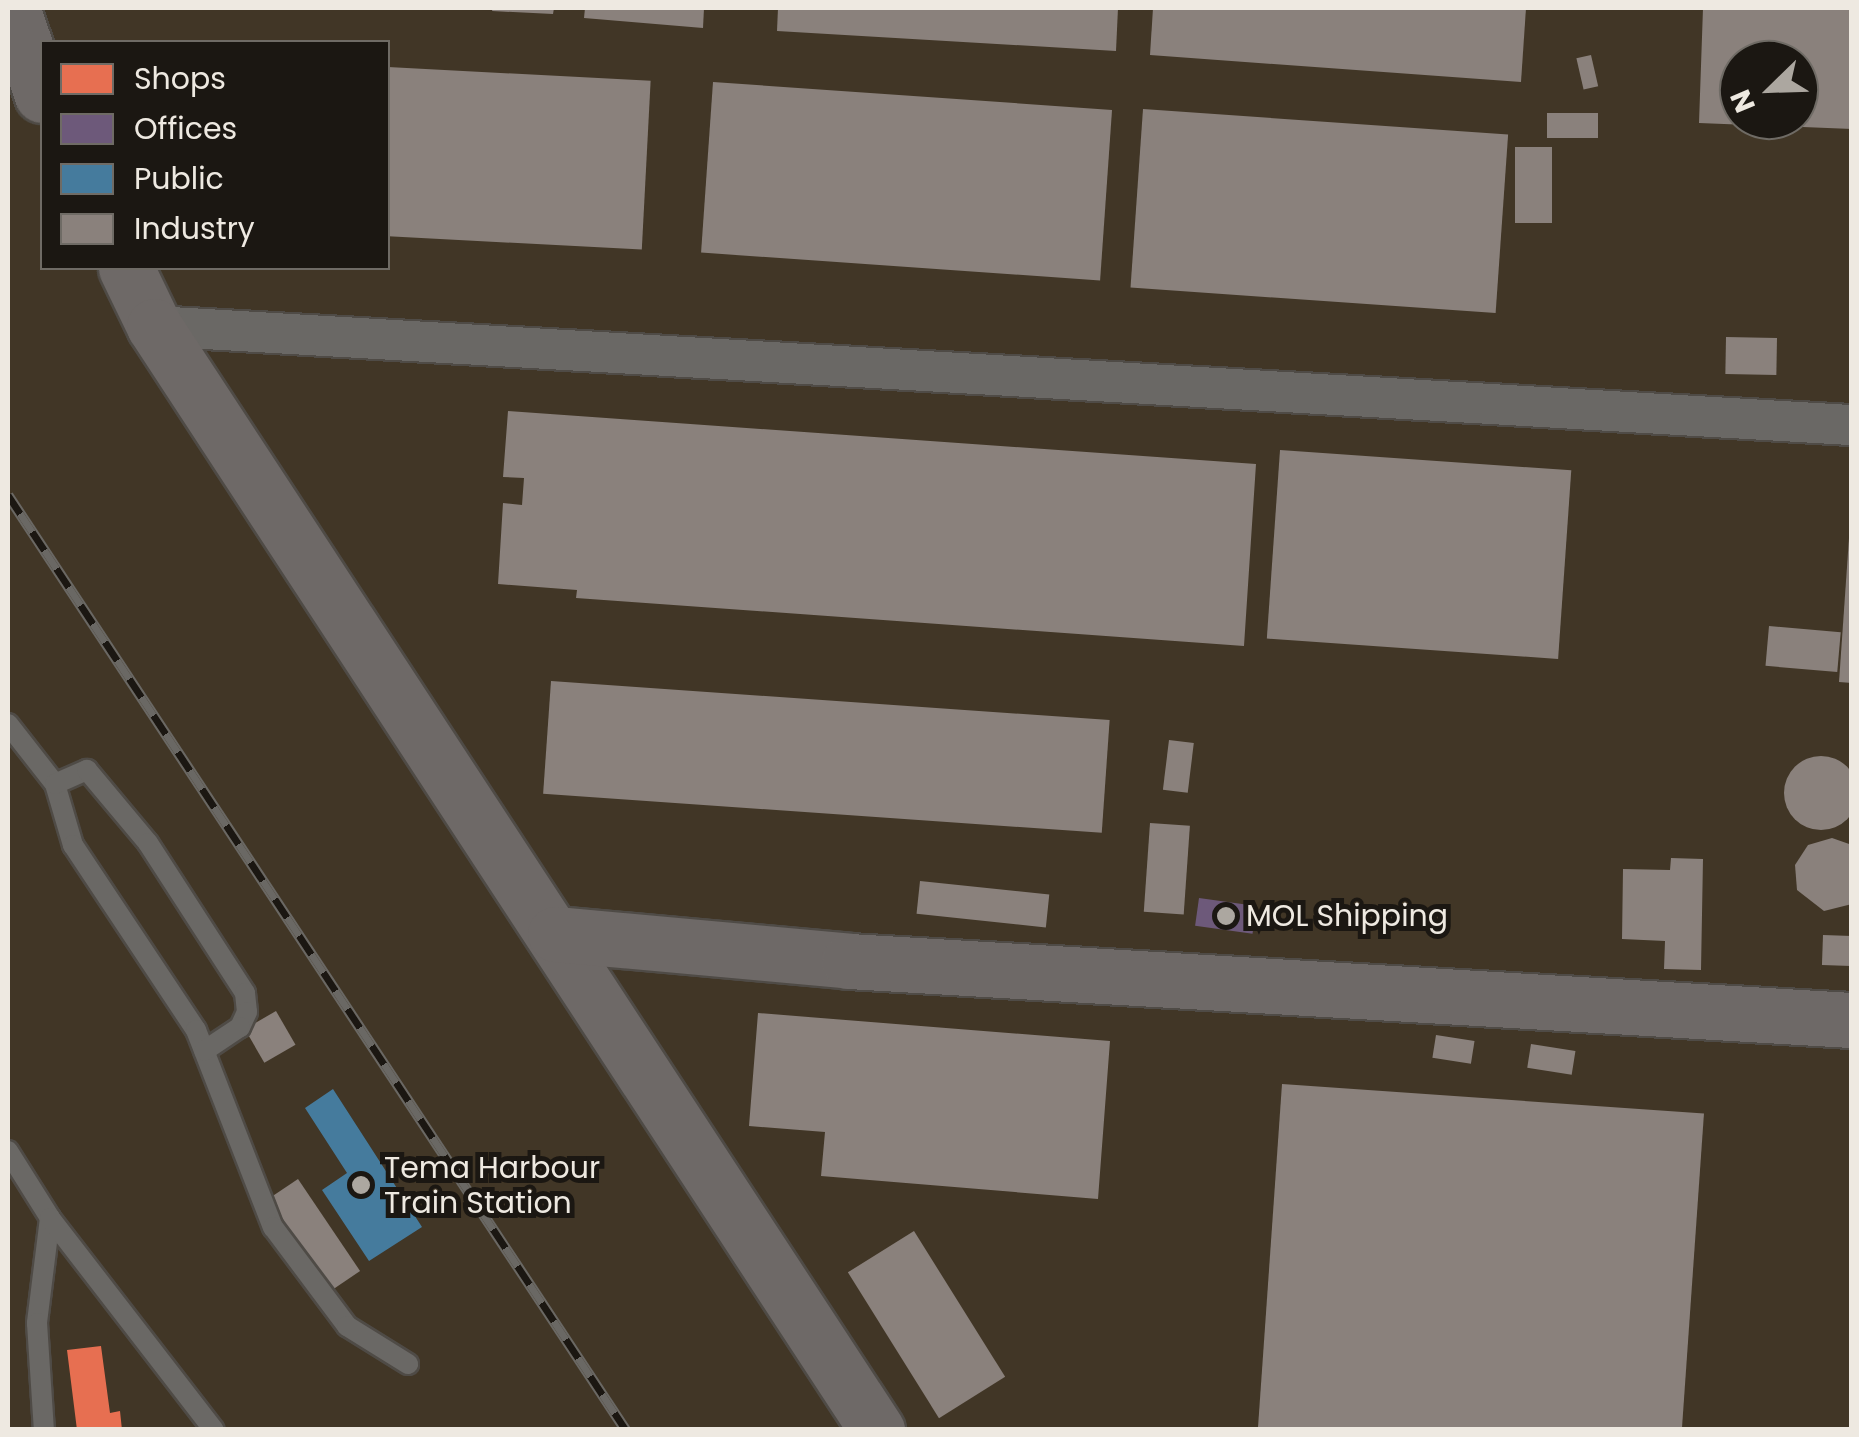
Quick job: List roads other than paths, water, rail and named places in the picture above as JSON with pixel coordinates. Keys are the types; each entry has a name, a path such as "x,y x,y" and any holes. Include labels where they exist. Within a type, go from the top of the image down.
{"main road":[{"path":"12,8 40,89"},
{"path":"127,270 154,326 878,1430"},
{"path":"555,934 849,961 1852,1020"}],"street":[{"path":"154,326 1852,425"}],"lane":[{"path":"8,724 54,784 74,846 204,1051 272,1227 347,1326 408,1364"},
{"path":"54,784 88,770 148,843 245,993 247,1012 240,1027 204,1051"},
{"path":"8,1151 50,1218 214,1430"},
{"path":"44,1430 37,1324 50,1218"}],"railway":[{"path":"8,495 626,1430"}],"place":[{"name":"MOL Shipping","path":"1226,916"},
{"name":"Tema Harbour Train Station","path":"361,1185"}]}
